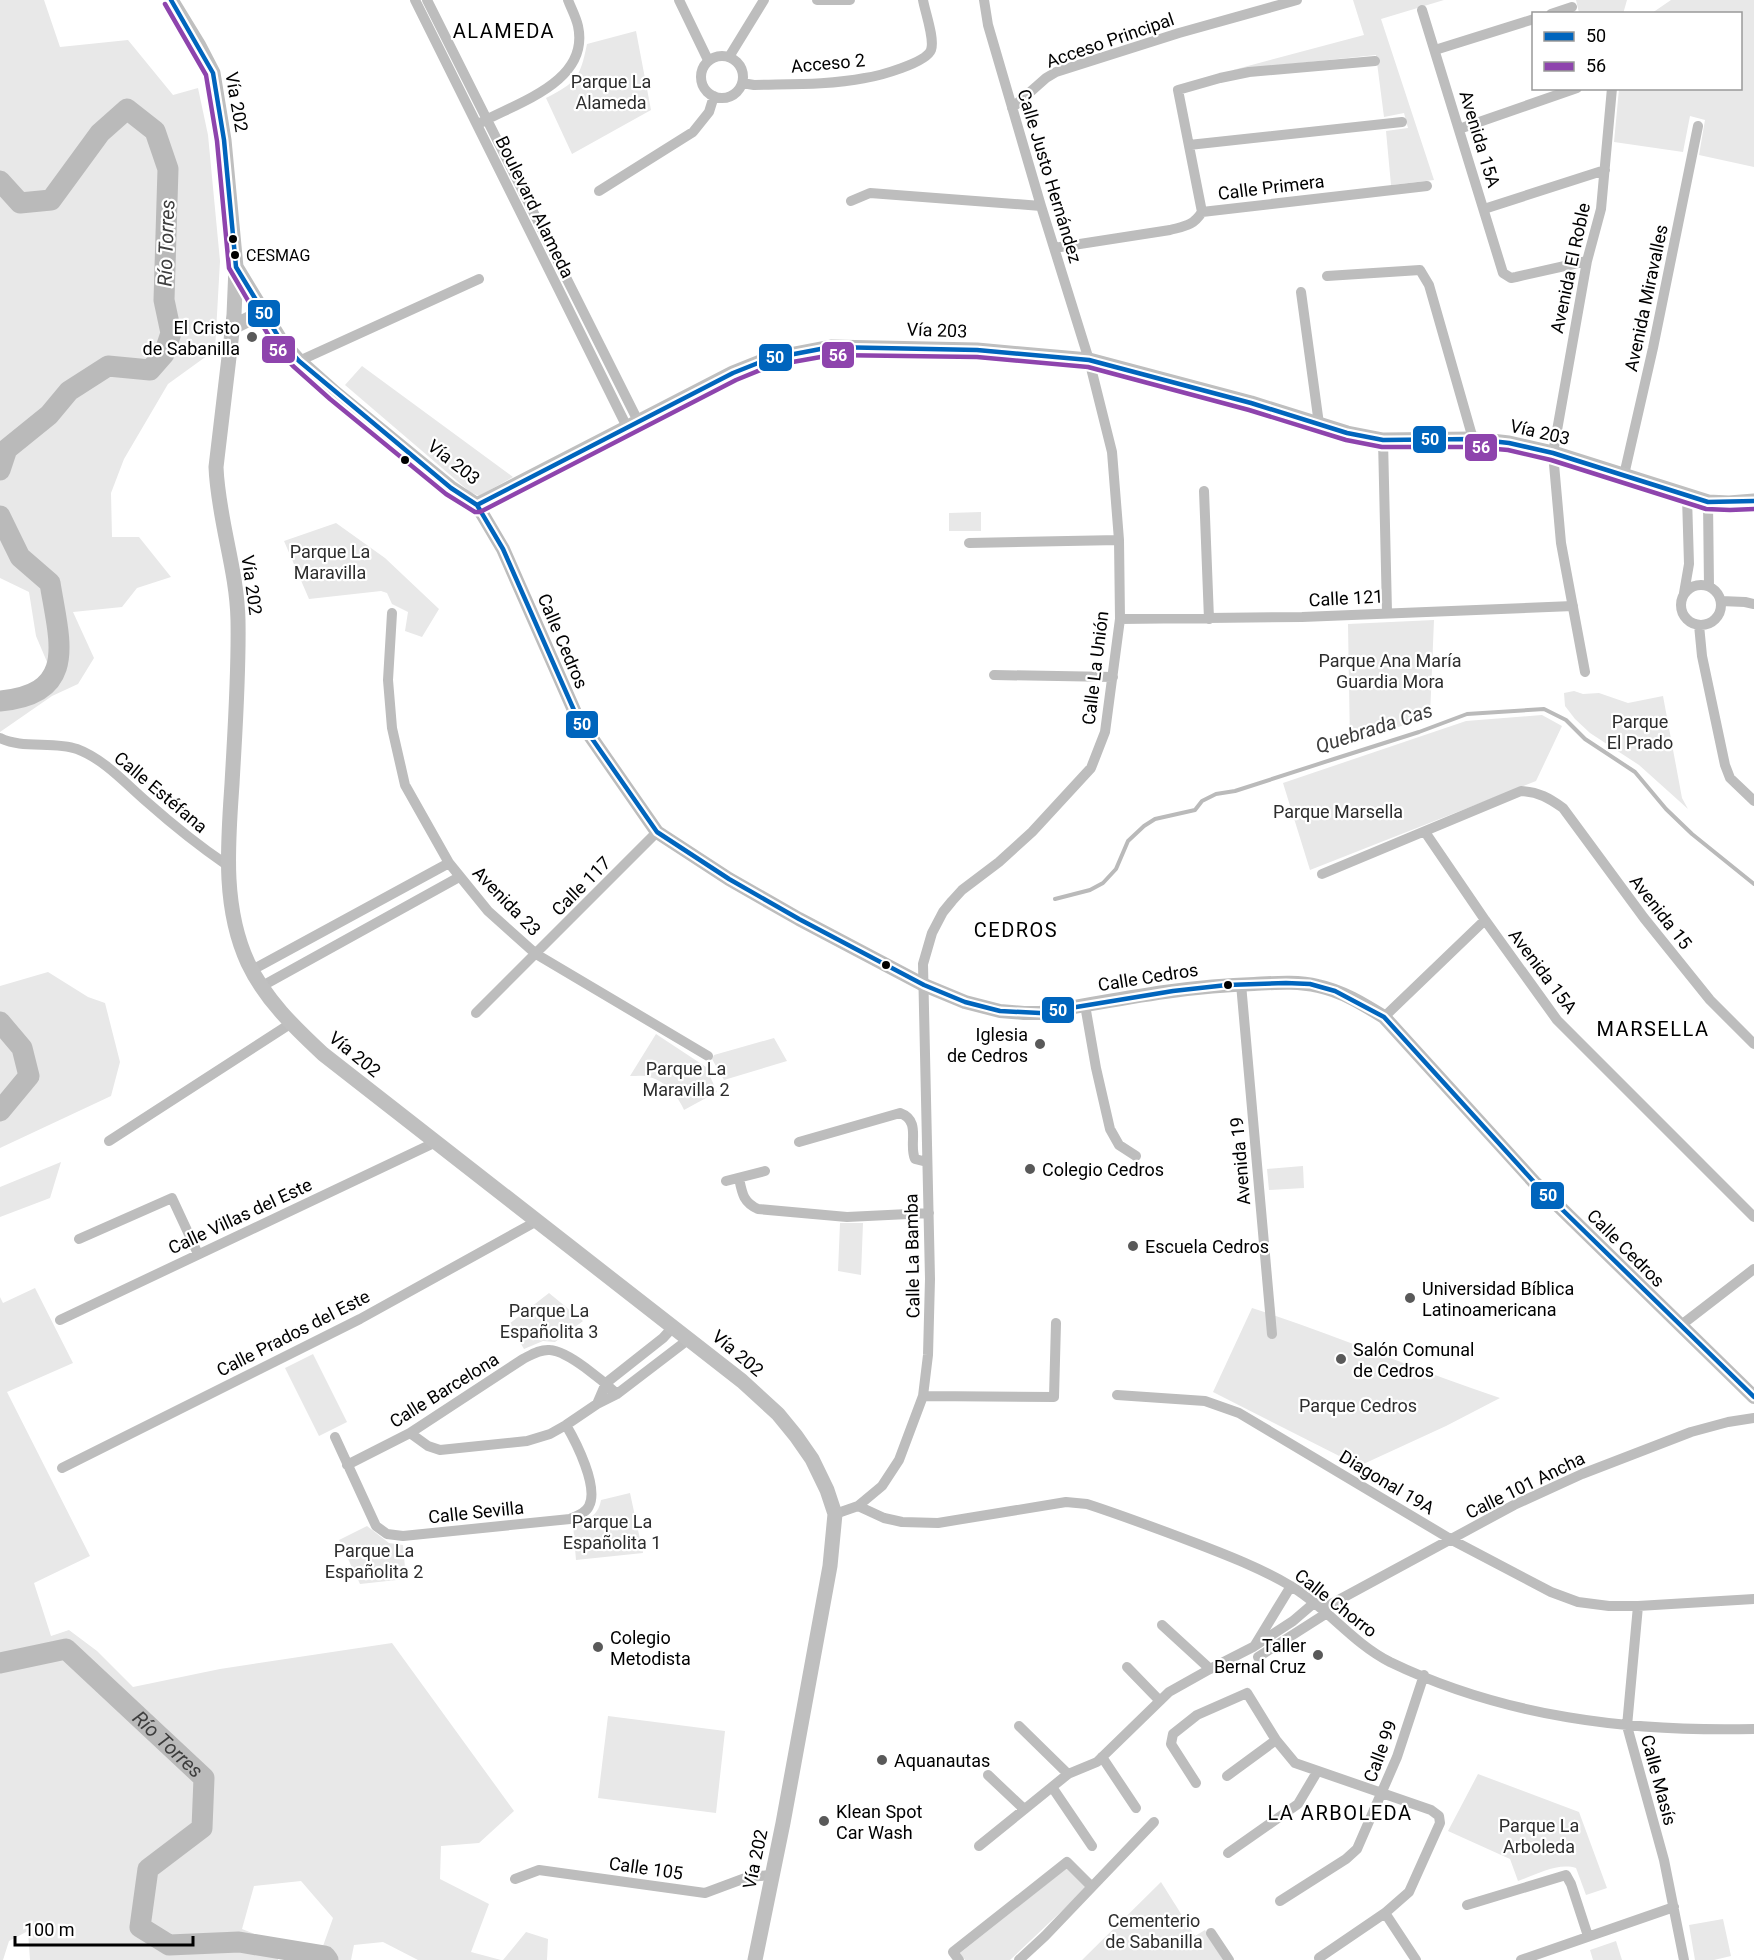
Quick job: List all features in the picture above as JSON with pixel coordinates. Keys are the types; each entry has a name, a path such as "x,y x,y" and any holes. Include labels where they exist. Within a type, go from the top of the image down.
{"main road":[{"name":"Vía 202","path":"171,0 200,46 213,74 224,140 236,267 233,327 216,467 217,489 238,612 239,656 227,865 234,923 252,970 290,1024 323,1054 674,1326 742,1381 778,1414 812,1459 827,1490 835,1514 830,1566 755,1960"},
{"name":"Vía 203","path":"236,267 281,341 299,361 451,488 477,505 733,373 768,359 831,347 977,350 1089,360 1251,403 1347,433 1383,440 1473,439 1509,443 1553,453 1708,502 1754,501"},
{"path":"233,327 255,316 266,317"}],"street":[{"name":"Boulevard Alameda","path":"415,0 535,216 585,316 633,424"},
{"name":"Boulevard Alameda","path":"427,0 524,221 574,322 633,424"},
{"path":"482,122 554,84 571,69 578,49 579,27 568,0"},
{"path":"679,0 708,60"},
{"path":"729,57 764,0"},
{"path":"817,0 850,0"},
{"name":"Acceso 2","path":"742,82 754,85 865,78 913,64 931,50 923,0"},
{"name":"Calle Justo Hernández","path":"984,0 988,25 1012,108 1089,360"},
{"name":"Acceso Principal","path":"1012,108 1056,72 1179,33 1297,0"},
{"path":"1557,12 1572,7"},
{"name":"Avenida 15A","path":"1422,10 1501,269 1507,276 1516,277 1587,261"},
{"path":"1435,50 1532,19"},
{"path":"718,55 729,57 739,64 743,76 742,82 734,94 721,98 714,96 708,93 701,80 703,66 708,60 718,55"},
{"path":"1202,212 1178,90 1249,72 1375,61"},
{"path":"1459,129 1571,90"},
{"name":"Avenida El Roble","path":"1553,453 1587,261 1601,209 1612,90"},
{"path":"599,191 693,132 709,112 714,96"},
{"path":"1189,145 1402,122"},
{"name":"Avenida Miravalles","path":"1624,475 1653,348 1698,126"},
{"path":"1484,209 1605,170"},
{"name":"Calle Primera","path":"1054,248 1170,230 1189,225 1196,221 1202,212 1427,186"},
{"path":"851,201 870,193 1041,206"},
{"path":"524,221 535,216"},
{"path":"1327,276 1420,270 1429,285 1473,439"},
{"path":"299,361 479,279"},
{"path":"1301,292 1319,424"},
{"path":"574,322 585,316"},
{"name":"Calle La Unión","path":"924,985 923,964 927,946 943,912 962,890 999,862 1032,832 1091,768 1105,732 1120,618 1119,540 1112,453 1089,360"},
{"path":"1383,440 1387,612"},
{"path":"1553,453 1561,543 1585,672"},
{"path":"1204,491 1209,619"},
{"path":"1684,593 1698,584 1709,586 1715,590 1721,601 1720,614 1711,622 1699,625 1687,619 1681,606 1689,564 1687,497"},
{"path":"1708,502 1709,586"},
{"name":"Calle Cedros","path":"477,505 503,549 577,717 657,832 729,879 858,952 924,985 965,1002 1000,1011 1040,1012 1170,990 1241,984 1295,983 1317,986 1356,1000 1384,1017 1534,1182 1754,1397"},
{"path":"969,543 1119,540"},
{"path":"1721,601 1754,604"},
{"name":"Calle 121","path":"1120,618 1302,617 1574,606"},
{"name":"Avenida 23","path":"392,613 389,692 392,728 405,785 449,863 488,911 536,954 708,1056"},
{"path":"1699,625 1702,656 1725,765 1730,778 1754,801"},
{"path":"994,675 1113,677"},
{"name":"Calle Estéfana","path":"0,738 8,742 37,743 77,749 102,763 192,841 227,865"},
{"name":"Avenida 15","path":"1425,832 1521,791 1535,792 1548,797 1563,808 1644,918 1710,1000 1754,1044"},
{"name":"Calle 117","path":"476,1013 657,832"},
{"path":"1322,874 1425,832"},
{"name":"Avenida 15A","path":"1425,832 1557,1020 1754,1217"},
{"path":"252,970 449,863"},
{"path":"262,986 459,877"},
{"path":"1384,1017 1485,920"},
{"name":"Avenida 19","path":"1241,984 1272,1334"},
{"name":"Calle La Bamba","path":"858,1506 882,1486 899,1460 923,1396 928,1355 930,1279 924,985"},
{"path":"1085,1005 1110,1129 1119,1145 1136,1156"},
{"path":"109,1141 290,1024"},
{"path":"799,1142 900,1113 908,1119 914,1130 912,1149 915,1159 927,1162"},
{"name":"Calle Villas del Este","path":"60,1320 436,1142"},
{"path":"726,1181 765,1171"},
{"path":"739,1178 743,1198 749,1205 758,1209 847,1217 928,1213"},
{"path":"79,1239 172,1198 198,1254"},
{"name":"Calle Prados del Este","path":"62,1468 360,1319 537,1221"},
{"path":"1680,1326 1754,1269"},
{"path":"923,1396 1054,1397 1056,1323"},
{"path":"597,1404 606,1383 663,1338 674,1326"},
{"path":"410,1433 433,1448 447,1450 527,1441 566,1425 597,1404 617,1394 689,1339"},
{"name":"Calle Barcelona","path":"347,1465 410,1433 523,1359 543,1350 559,1352 606,1383 617,1394"},
{"name":"Diagonal 19A","path":"1117,1395 1205,1401 1239,1413 1452,1540 1551,1593 1578,1602 1609,1606 1638,1606"},
{"name":"Calle 101 Ancha","path":"1321,1608 1514,1505 1582,1474 1691,1432 1754,1418"},
{"name":"Calle Sevilla","path":"335,1437 371,1518 380,1530 387,1534 403,1536 577,1517 589,1508 592,1498 586,1467 566,1425"},
{"name":"Calle Chorro","path":"858,1506 884,1518 902,1522 938,1523 1066,1502 1087,1504 1254,1566 1291,1586 1321,1608 1371,1652 1480,1697 1535,1712 1627,1726 1754,1730"},
{"path":"835,1514 858,1506"},
{"path":"1256,1652 1291,1586"},
{"path":"1638,1606 1754,1599"},
{"name":"Calle Masís","path":"1638,1606 1627,1726 1664,1860 1684,1960"},
{"path":"1256,1652 1293,1621 1321,1608"},
{"path":"979,1846 1068,1774 1097,1762 1159,1700 1210,1669 1256,1652 1321,1608"},
{"path":"1162,1625 1210,1669"},
{"path":"1127,1667 1159,1700"},
{"name":"Calle 99","path":"1280,1901 1354,1852 1397,1757 1424,1675"},
{"path":"1196,1783 1171,1744 1173,1734 1197,1714 1247,1693 1276,1740 1294,1763 1431,1810 1439,1816 1440,1823 1409,1892 1385,1913 1319,1958"},
{"path":"1018,1726 1068,1774"},
{"path":"1227,1776 1276,1740"},
{"path":"1102,1757 1136,1808"},
{"path":"1228,1853 1299,1804 1317,1772"},
{"path":"988,1775 1024,1809"},
{"path":"1052,1787 1092,1846"},
{"path":"1019,1960 1154,1822"},
{"path":"959,1960 953,1952 1068,1862 1092,1887"},
{"name":"Calle 105","path":"515,1879 539,1870 705,1893 748,1877 771,1875"},
{"path":"1467,1905 1566,1875 1569,1878 1588,1936"},
{"path":"1521,1960 1674,1907"},
{"path":"1385,1913 1416,1960"},
{"path":"1211,1934 1229,1960"}],"green space":[{"path":"0,0 44,0 60,47 128,40 173,95 198,88 208,135 220,261 215,350 168,384 124,459 111,493 112,537 139,537 171,577 137,588 122,607 73,612 94,658 78,684 52,696 0,732 0,707 53,676 36,636 29,592 0,578"},
{"path":"1353,0 1444,0 1381,19 1434,180 1391,185 1386,131 1408,128 1404,113 1384,117 1376,55 1233,70 1364,35"},
{"path":"1576,0 1627,0 1624,12 1579,12"},
{"path":"1671,0 1754,0 1754,167 1699,155 1705,120 1690,116 1683,152 1614,142 1619,90 1742,90 1742,12 1653,12"},
{"name":"Parque La Alameda","path":"636,31 651,110 572,154 546,98 576,78 587,44"},
{"path":"362,366 513,477 479,496 470,492 345,385"},
{"path":"981,512 981,531 949,531 949,513"},
{"name":"Parque La Maravilla","path":"336,523 385,558 439,609 422,637 405,631 408,612 392,604 387,593 381,591 309,599 284,541"},
{"name":"Parque Ana María Guardia Mora","path":"1434,620 1430,716 1350,744 1348,624"},
{"name":"Parque El Prado","path":"1574,691 1583,694 1599,693 1628,703 1663,696 1682,798 1688,809 1639,765 1590,733 1575,719 1565,706 1564,693"},
{"name":"Parque Marsella","path":"1542,715 1562,726 1536,781 1310,870 1283,783 1466,721"},
{"path":"48,972 88,997 105,1003 120,1062 111,1096 0,1148 0,986"},
{"name":"Parque La Maravilla 2","path":"656,1034 706,1067 717,1092 684,1110 679,1100 665,1085 647,1076 630,1076"},
{"path":"774,1038 787,1061 724,1080 712,1059 714,1055"},
{"path":"61,1162 50,1198 0,1217 0,1187"},
{"path":"1303,1166 1304,1188 1269,1190 1267,1169"},
{"path":"840,1223 863,1223 861,1275 838,1271"},
{"path":"35,1288 73,1363 7,1392 90,1556 34,1583 51,1636 69,1630 97,1651 133,1687 220,1669 392,1643 514,1811 479,1843 441,1846 440,1879 489,1904 471,1952 501,1960 418,1960 383,1942 354,1945 351,1960 318,1960 333,1918 301,1881 254,1886 242,1929 281,1944 278,1960 30,1960 28,1931 9,1941 3,1960 0,1960 0,1297 3,1303"},
{"name":"Parque La Españolita 3","path":"549,1293 583,1321 555,1342 543,1341 524,1349 509,1324"},
{"name":"Parque Cedros","path":"1252,1308 1500,1398 1359,1466 1213,1392"},
{"path":"313,1354 347,1422 319,1436 285,1368"},
{"name":"Parque La Españolita 1","path":"630,1493 643,1553 576,1560 573,1524 595,1514 601,1500"},
{"name":"Parque La Españolita 2","path":"367,1526 389,1543 403,1545 406,1579 360,1584 339,1540"},
{"path":"608,1716 725,1731 716,1813 598,1798"},
{"name":"Parque La Arboleda","path":"1478,1774 1579,1812 1607,1888 1586,1895 1576,1868 1569,1867 1547,1870 1518,1881 1510,1859 1448,1831"},
{"path":"1068,1867 1087,1887 1010,1960 965,1960 960,1953"},
{"name":"Cementerio de Sabanilla","path":"1161,1882 1195,1936 1205,1930 1223,1960 1082,1960"},
{"path":"1723,1919 1731,1956 1714,1960 1695,1960 1689,1925"},
{"path":"526,1932 548,1939 547,1960 503,1960"},
{"path":"1616,1941 1622,1960 1593,1960 1590,1950"}],"waterway":[{"name":"Río Torres","path":"0,181 20,203 51,200 100,133 127,109 155,131 168,169 164,300 171,333 164,354 150,370 108,366 69,391 49,415 7,449 0,470"},
{"name":"Río Torres","path":"0,516 20,557 50,583 59,644 58,661 53,676 42,688 25,696 0,701"},
{"name":"Quebrada Cas","path":"1055,899 1090,890 1103,883 1116,869 1128,841 1144,826 1155,819 1195,810 1202,801 1216,794 1235,791 1419,732 1467,714 1544,709 1566,720 1585,739 1635,772 1666,809 1692,834 1754,884"},
{"name":"Río Torres","path":"0,1022 22,1048 29,1076 0,1111"},
{"name":"Río Torres","path":"0,1663 66,1649 204,1778 202,1828 148,1869 140,1927 169,1945 239,1942 325,1956 328,1960"}],"transit line":[{"name":"50","path":"171,0 213,73 224,140 236,267 281,341 299,361 451,488 477,505 503,549 577,717 657,832 729,879 924,985 965,1002 1000,1011 1040,1013 1173,991 1227,985 1310,984 1335,991 1384,1017 1534,1182 1754,1397"},
{"name":"56","path":"165,4 206,75 217,141 229,268 275,346 293,366 330,399 446,494 475,512 480,512 736,380 770,366 832,355 977,357 1088,367 1249,410 1346,440 1382,447 1473,447 1508,450 1551,460 1706,509 1754,509"},
{"name":"50","path":"477,505 733,373 768,359 831,347 977,350 1089,360 1251,403 1347,433 1383,440 1473,439 1509,443 1553,453 1708,502 1754,501"}],"place":[{"name":"CESMAG","path":"235,255"},
{"name":"El Cristo de Sabanilla","path":"252,337"},
{"name":"Iglesia de Cedros","path":"1040,1044"},
{"name":"Colegio Cedros","path":"1030,1169"},
{"name":"Escuela Cedros","path":"1133,1246"},
{"name":"Universidad Bíblica Latinoamericana","path":"1410,1298"},
{"name":"Salón Comunal de Cedros","path":"1341,1359"},
{"name":"Colegio Metodista","path":"598,1647"},
{"name":"Taller Bernal Cruz","path":"1318,1655"},
{"name":"Aquanautas","path":"882,1760"},
{"name":"Klean Spot Car Wash","path":"824,1821"}],"district":[{"name":"ALAMEDA","path":"504,31"},
{"name":"CEDROS","path":"1016,930"},
{"name":"MARSELLA","path":"1653,1029"},
{"name":"LA ARBOLEDA","path":"1340,1813"}]}
